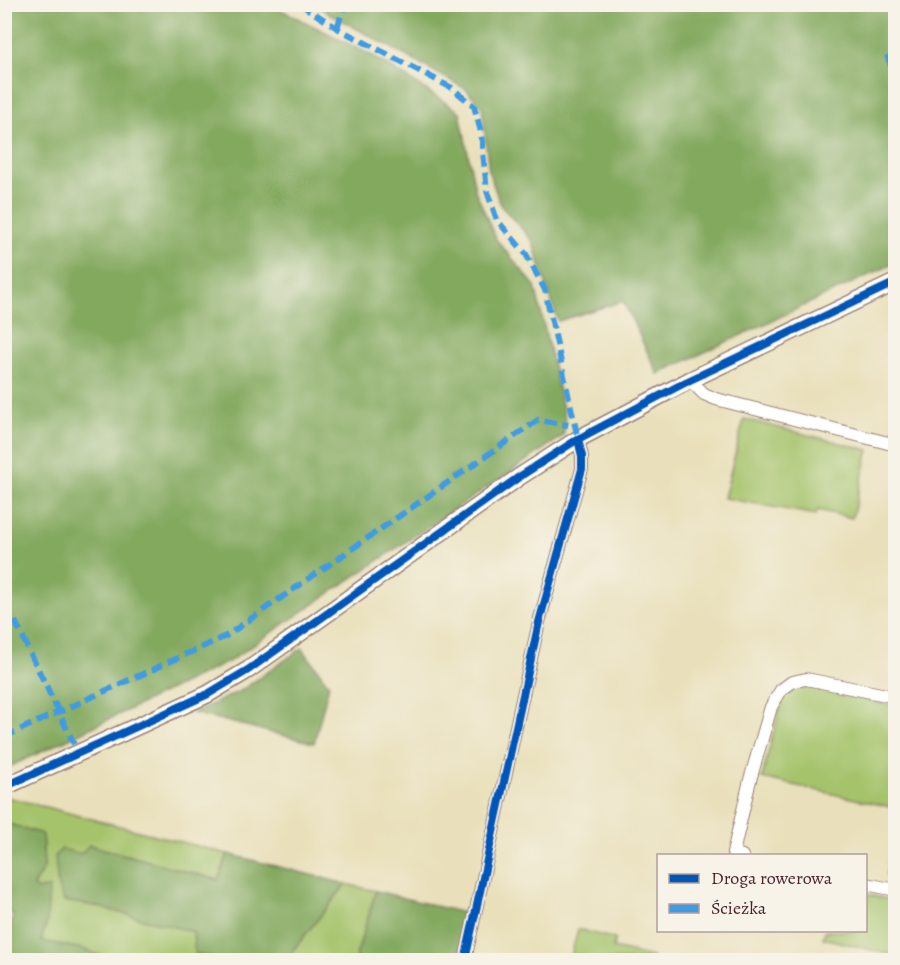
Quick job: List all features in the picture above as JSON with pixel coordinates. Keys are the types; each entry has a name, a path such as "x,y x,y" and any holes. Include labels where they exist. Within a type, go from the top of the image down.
{"street":[{"path":"4,787 208,694 248,670 519,477 578,439 690,380 896,282"},
{"path":"690,380 704,394 716,399 896,445"},
{"path":"465,960 539,622 582,469 578,439"},
{"path":"738,854 733,853 750,780 771,707 782,690 792,682 806,680 896,697"},
{"path":"867,884 896,890"}],"green space":[{"path":"4,5 272,5 373,56 460,112 475,190 496,239 535,286 566,422 563,436 228,662 5,769"},
{"path":"314,5 895,5 895,263 658,374 623,301 558,321 532,240 501,206 489,172 482,107 466,89"},
{"path":"744,419 869,450 852,518 818,510 816,515 724,498"},
{"path":"302,648 329,685 314,743 193,713 240,691"},
{"path":"803,684 895,706 895,808 762,778 783,694"},
{"path":"4,798 228,854 218,880 90,845 81,854 62,849 65,901 95,906 194,932 195,954 225,960 112,960 83,949 41,941 47,921 43,888 36,890 33,885 44,867 42,834 5,823"},
{"path":"5,823 42,834 44,868 33,885 36,890 49,888 47,921 41,941 83,949 112,960 5,960 13,914 5,911"},
{"path":"895,831 895,878 886,875"},
{"path":"89,845 218,880 228,854 346,884 285,960 225,960 195,954 193,932 95,906 64,901 58,887 55,855 62,849 81,854"},
{"path":"346,884 376,891 355,960 285,960"},
{"path":"376,891 468,914 458,960 355,960"},
{"path":"867,894 895,901 895,956 823,938 825,932 867,932"},
{"path":"578,929 615,939 613,948 653,957 652,960 570,960"}],"marked path":[{"path":"300,4 337,28 452,88 474,106 481,132 487,191 497,220 526,254 545,290 578,439"},
{"path":"337,28 345,4"},
{"path":"887,55 896,80"},
{"path":"4,737 226,636 538,420 568,425"},
{"path":"15,621 74,744"}],"cycle path":[{"path":"4,787 208,694 248,670 519,477 578,439 690,380 896,282"},
{"path":"465,960 539,622 582,469 578,439"}]}
